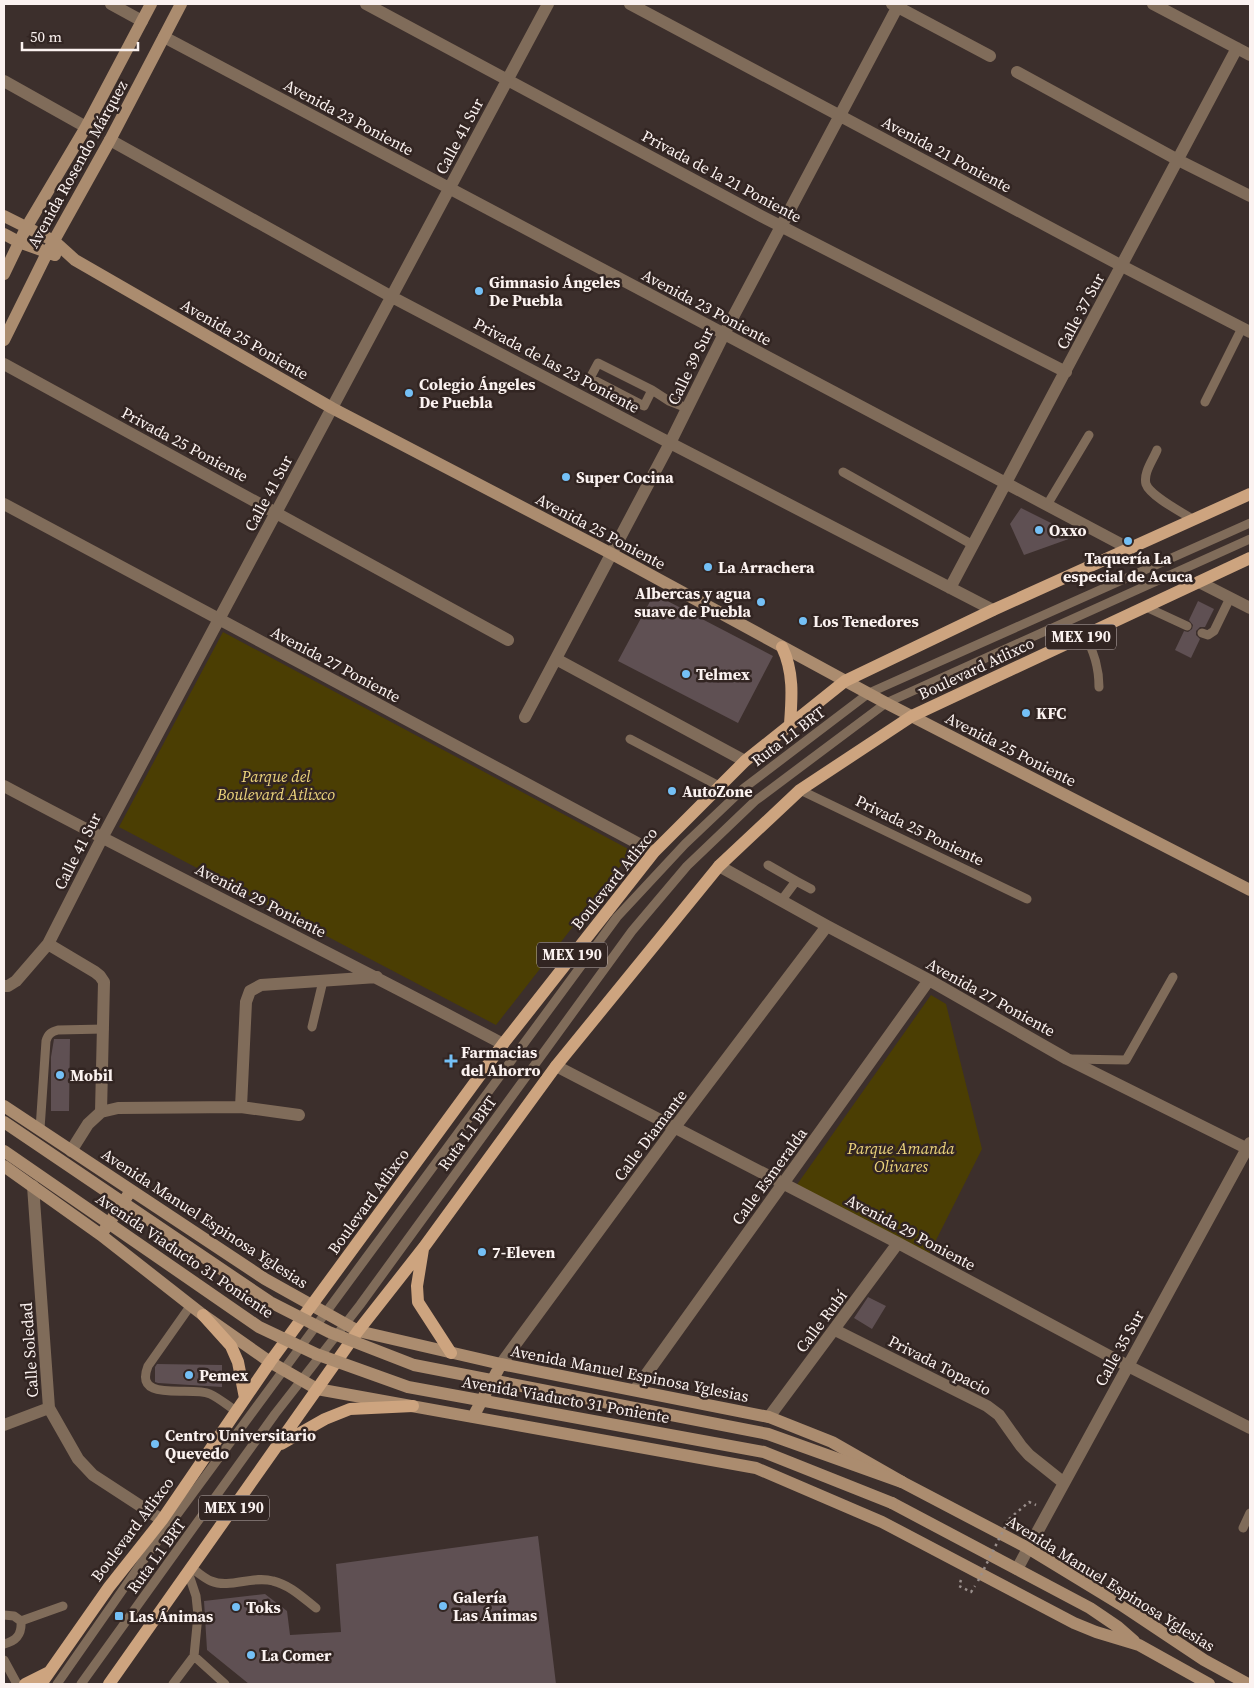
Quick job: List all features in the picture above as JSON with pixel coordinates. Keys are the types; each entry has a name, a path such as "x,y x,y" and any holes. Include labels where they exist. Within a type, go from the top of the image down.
{"main road":[{"name":"Avenida Rosendo Márquez","path":"4,274 26,228 86,127 151,4"},
{"name":"Avenida Rosendo Márquez","path":"4,340 47,252 110,140 182,4"},
{"name":"Avenida 25 Poniente","path":"4,216 54,241 75,260 332,408 612,554 886,703 1250,890"},
{"name":"Avenida 25 Poniente","path":"4,234 19,242 75,260"},
{"name":"Boulevard Atlixco","path":"41,1684 109,1587 162,1520 270,1362 503,1044 654,852 745,761 845,681 992,610 1250,494"},
{"name":"Boulevard Atlixco","path":"109,1684 358,1331 424,1247 556,1066 718,866 800,790 912,716 1250,558"},
{"path":"782,647 791,673 790,724"},
{"name":"Avenida Manuel Espinosa Yglesias","path":"4,1106 265,1279 358,1331 501,1364 769,1417 832,1442 902,1482 1028,1548 1120,1604 1204,1660 1248,1684"},
{"name":"Avenida Viaducto 31 Poniente","path":"4,1122 270,1302 329,1332 414,1365 768,1434 902,1482"},
{"name":"Avenida Viaducto 31 Poniente","path":"4,1151 259,1327 316,1354 408,1387 764,1452 892,1503 1090,1608 1118,1627 1139,1645"},
{"path":"4,1166 101,1235 203,1316 231,1346 238,1362 245,1398"},
{"path":"101,1235 131,1191"},
{"path":"424,1247 417,1286 418,1302 451,1353"},
{"path":"203,1316 270,1362 317,1389 756,1468 882,1522 1074,1623 1139,1645 1209,1684"},
{"path":"473,1417 501,1364"},
{"path":"276,1447 325,1419 350,1408 413,1406"},
{"path":"25,1684 49,1672"}],"street":[{"path":"110,4 142,21"},
{"name":"Privada de la 21 Poniente","path":"366,4 781,226 1066,372"},
{"name":"Calle 41 Sur","path":"4,986 8,986 16,981 48,944 102,838 548,4"},
{"name":"Avenida 21 Poniente","path":"630,4 1246,330"},
{"path":"896,5 990,56"},
{"name":"Calle 39 Sur","path":"525,717 670,443 724,334 840,116 896,5"},
{"path":"1157,5 1250,54"},
{"name":"Avenida 23 Poniente","path":"164,37 1130,549"},
{"name":"Calle 37 Sur","path":"950,588 1237,48"},
{"path":"1017,72 1178,160 1250,196"},
{"path":"4,81 86,127"},
{"name":"Privada de las 23 Poniente","path":"110,140 392,297 992,610"},
{"name":"Privada 25 Poniente","path":"4,364 508,640"},
{"name":"Avenida 27 Poniente","path":"4,504 654,852"},
{"path":"1199,582 1250,608"},
{"path":"556,659 745,761"},
{"name":"Avenida 29 Poniente","path":"4,786 102,838 377,977 503,1044"},
{"name":"Avenida 27 Poniente","path":"718,866 929,980 1067,1059 1249,1147"},
{"name":"Calle Diamante","path":"501,1364 675,1127 827,926"},
{"path":"48,944 100,976 104,982 101,1112"},
{"path":"241,1107 246,1002 250,991 261,985 377,977"},
{"name":"Calle Esmeralda","path":"635,1390 929,980"},
{"name":"Avenida 29 Poniente","path":"556,1066 1250,1428"},
{"path":"71,1151 88,1124 101,1112 118,1108 241,1107 299,1115"},
{"name":"Calle 35 Sur","path":"1017,1569 1249,1147"},
{"name":"Calle Soledad","path":"33,1186 49,1408 78,1459 92,1475 162,1520"},
{"name":"Calle Rubí","path":"769,1417 898,1243"},
{"name":"Privada Topacio","path":"835,1330 987,1406 999,1415 1029,1455 1064,1483"},
{"path":"4,1425 49,1408"}],"lane":[{"path":"1204,402 1246,330"},
{"path":"652,390 644,406 590,378 598,363 652,390 669,401 687,408"},
{"path":"1047,505 1089,435"},
{"path":"1157,450 1146,473 1146,484 1167,503 1194,520"},
{"path":"843,472 973,545"},
{"name":"Ruta L1 BRT","path":"57,1684 140,1566 325,1312 617,917 685,844 744,788 869,693 1250,523"},
{"name":"Ruta L1 BRT","path":"81,1684 275,1414 345,1324 626,939 687,866 755,801 886,703 1250,540"},
{"path":"1202,634 1208,635 1214,631 1230,598"},
{"path":"1146,607 1187,626"},
{"path":"1085,635 1097,662 1099,687"},
{"path":"630,739 720,786"},
{"name":"Privada 25 Poniente","path":"800,790 1027,900"},
{"path":"768,865 811,889"},
{"path":"781,901 796,881"},
{"path":"1067,1059 1126,1060 1173,977"},
{"path":"312,1027 323,981"},
{"path":"40,1129 46,1041 48,1036 58,1030 104,1029"},
{"path":"191,1305 148,1366 144,1376 146,1384 152,1389 200,1391 211,1394 236,1411"},
{"path":"1243,1528 1250,1513"},
{"path":"190,1570 212,1582 229,1583 260,1579 273,1580 287,1586 316,1608"},
{"path":"172,1684 194,1656 198,1615 190,1570"},
{"path":"21,1621 63,1606"},
{"path":"4,1615 14,1616 21,1621 22,1629 18,1637 11,1643 4,1644"},
{"path":"194,1656 225,1684"},
{"path":"4,1660 16,1684"}],"path":[{"path":"978,1581 1010,1519 1028,1502 1048,1511"}],"green space":[{"name":"Parque del Boulevard Atlixco","path":"223,632 632,851 496,1025 119,827"},
{"name":"Parque Amanda Olivares","path":"931,995 946,1004 982,1149 929,1254 796,1186"}],"building":[{"name":"Oxxo","path":"1021,508 1077,536 1024,555 1010,524"},
{"path":"654,594 773,656 738,723 618,661"},
{"path":"1198,601 1214,609 1205,627 1200,627 1196,631 1196,635 1200,639 1191,658 1175,650 1184,631 1188,632 1192,629 1193,625 1189,620"},
{"name":"Mobil","path":"54,1039 70,1039 69,1111 51,1111 51,1057"},
{"path":"868,1297 886,1306 872,1329 854,1318"},
{"name":"Pemex","path":"157,1364 222,1365 222,1387 155,1382 155,1367"},
{"name":"Galería Las Ánimas","path":"538,1536 556,1684 249,1684 207,1650 204,1601 265,1594 287,1611 290,1635 341,1632 336,1564"}],"place":[{"name":"Gimnasio Ángeles De Puebla","path":"479,291"},
{"name":"Colegio Ángeles De Puebla","path":"409,393"},
{"name":"Super Cocina","path":"566,477"},
{"name":"Oxxo","path":"1039,530"},
{"name":"Taquería La especial de Acuca","path":"1128,541"},
{"name":"La Arrachera","path":"708,567"},
{"name":"Albercas y agua suave de Puebla","path":"761,602"},
{"name":"Los Tenedores","path":"803,621"},
{"name":"Telmex","path":"686,674"},
{"name":"KFC","path":"1026,713"},
{"name":"AutoZone","path":"672,791"},
{"name":"Farmacias del Ahorro","path":"451,1061"},
{"name":"Mobil","path":"60,1075"},
{"name":"7-Eleven","path":"482,1252"},
{"name":"Pemex","path":"189,1375"},
{"name":"Centro Universitario Quevedo","path":"155,1444"},
{"name":"Galería Las Ánimas","path":"443,1606"},
{"name":"Toks","path":"236,1607"},
{"name":"Las Ánimas","path":"119,1616"},
{"name":"La Comer","path":"251,1655"}]}
